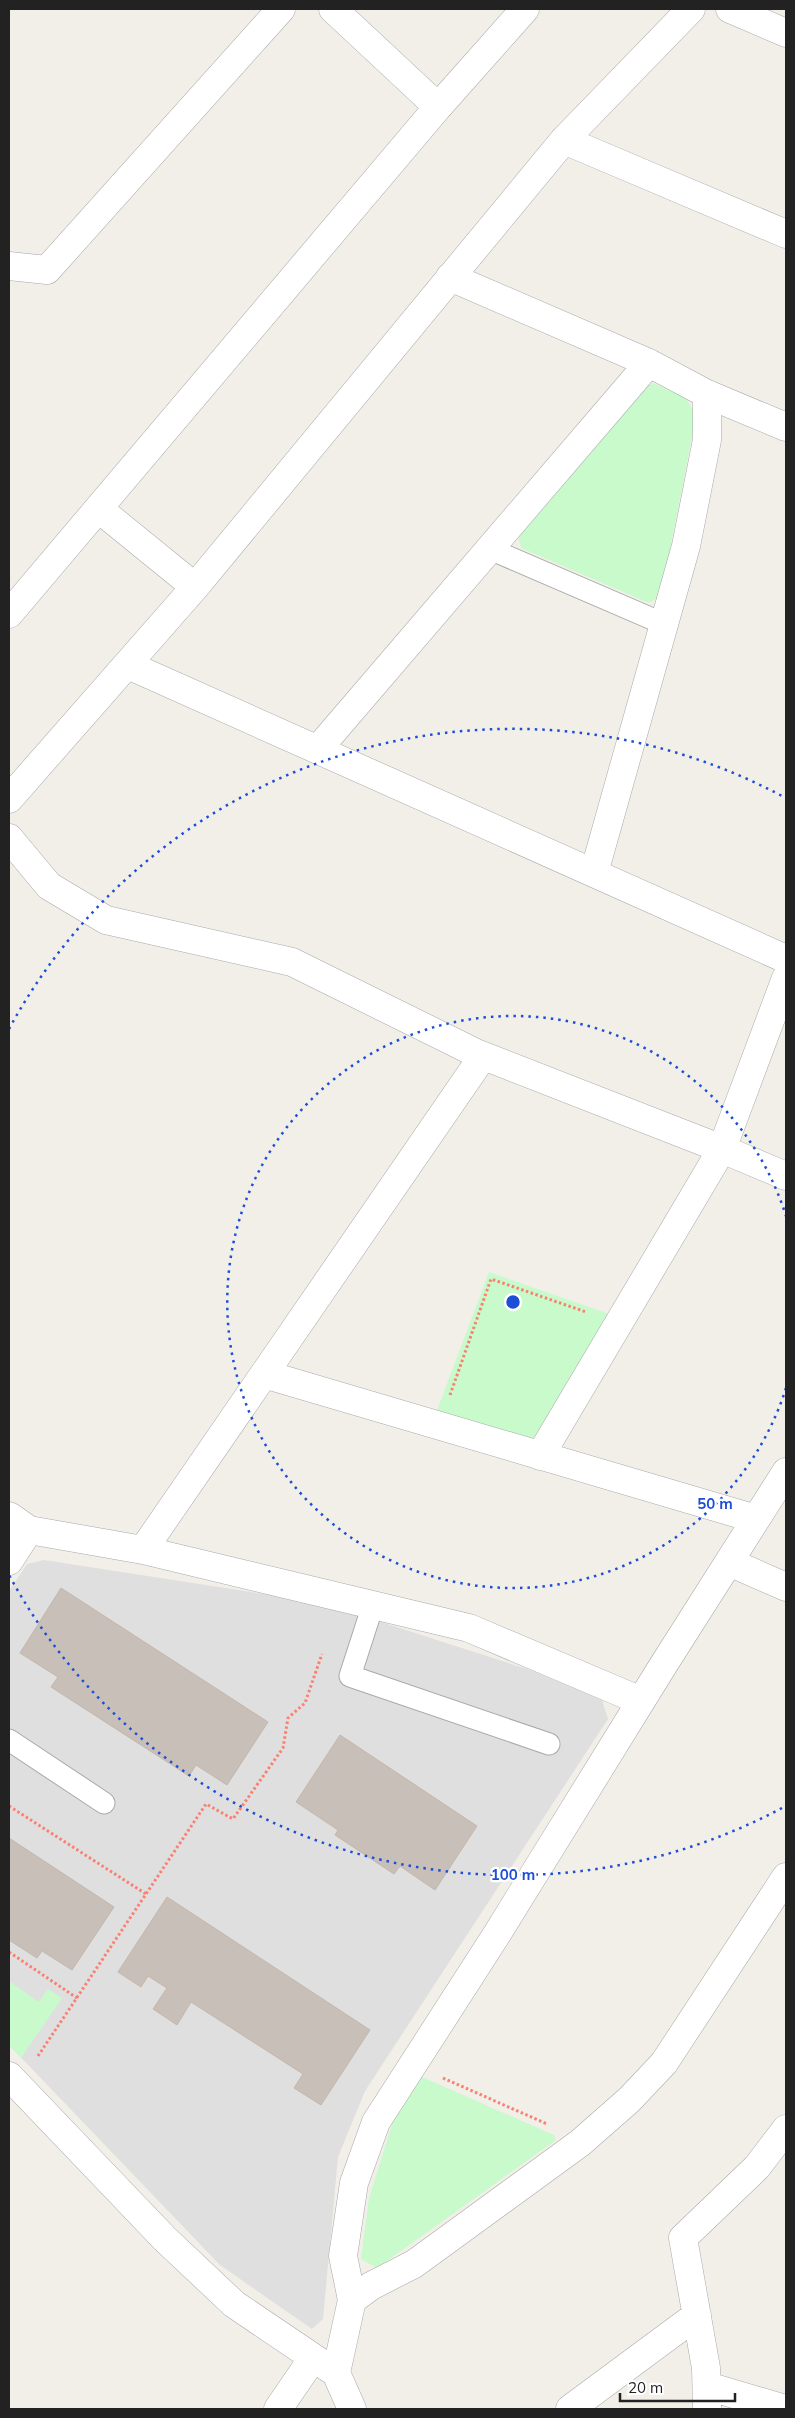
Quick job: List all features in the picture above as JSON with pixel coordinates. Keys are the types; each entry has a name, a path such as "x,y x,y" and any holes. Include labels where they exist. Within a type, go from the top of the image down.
{"street":[{"path":"9,266 47,270 281,9"},
{"path":"333,9 438,107"},
{"path":"14,598 99,509 438,107 525,9"},
{"path":"9,799 195,587 564,140 690,9"},
{"path":"730,9 786,33"},
{"path":"564,140 786,234"},
{"path":"450,276 649,364 707,394 786,427"},
{"path":"318,749 649,364"},
{"path":"594,873 686,546 707,440 707,394"},
{"path":"99,509 195,587"},
{"path":"128,665 786,959"},
{"path":"9,838 49,886 106,920 292,962 483,1056 722,1149 786,1176"},
{"path":"540,1456 722,1149 786,978"},
{"path":"143,1550 483,1056"},
{"path":"264,1374 756,1519"},
{"path":"336,2373 352,2300 343,2256 354,2183 376,2122 497,1934 786,1472"},
{"path":"9,1561 19,1523 143,1550 469,1628 641,1702"},
{"path":"729,1562 786,1587"},
{"path":"352,2300 371,2286 414,2264 583,2140 629,2100 664,2062 786,1877"},
{"path":"14,2081 165,2239 234,2304 336,2373 352,2409"},
{"path":"785,2409 707,2398 706,2368 683,2238 757,2167 786,2129"},
{"path":"570,2409 697,2315"},
{"path":"278,2409 313,2358"}],"lane":[{"path":"490,549 664,624"},
{"path":"373,1605 350,1676 549,1744"},
{"path":"9,1740 104,1803"}],"path":[{"path":"439,1426 491,1279 618,1324"},
{"path":"14,2081 77,1998 206,1804 233,1819 284,1748 288,1718 306,1703 323,1650"},
{"path":"9,1806 146,1894"},
{"path":"9,1952 77,1998"},
{"path":"413,2064 583,2140"}],"shaded area":[{"path":"44,1560 322,1603 527,1669 602,1700 608,1719 365,2091 338,2157 323,2319 312,2329 220,2265 9,2045 9,1591 27,1564"}],"green space":[{"path":"653,383 686,398 696,416 661,596 649,603 521,548 517,532 642,390"},
{"path":"489,1272 609,1314 540,1432 527,1443 436,1413"},
{"path":"9,1981 39,2002 48,1989 62,1998 21,2058 9,2045"},
{"path":"420,2076 554,2135 556,2140 377,2268 361,2259 369,2198 394,2118"}],"building":[{"path":"61,1588 268,1722 227,1785 196,1765 189,1776 51,1687 58,1677 20,1653"},
{"path":"340,1735 477,1826 435,1890 400,1866 394,1874 335,1835 338,1830 296,1802"},
{"path":"9,1838 114,1907 72,1970 42,1951 37,1958 9,1940"},
{"path":"167,1897 370,2030 321,2105 294,2088 303,2074 191,2002 177,2025 153,2009 167,1988 148,1976 141,1987 118,1972"}]}
